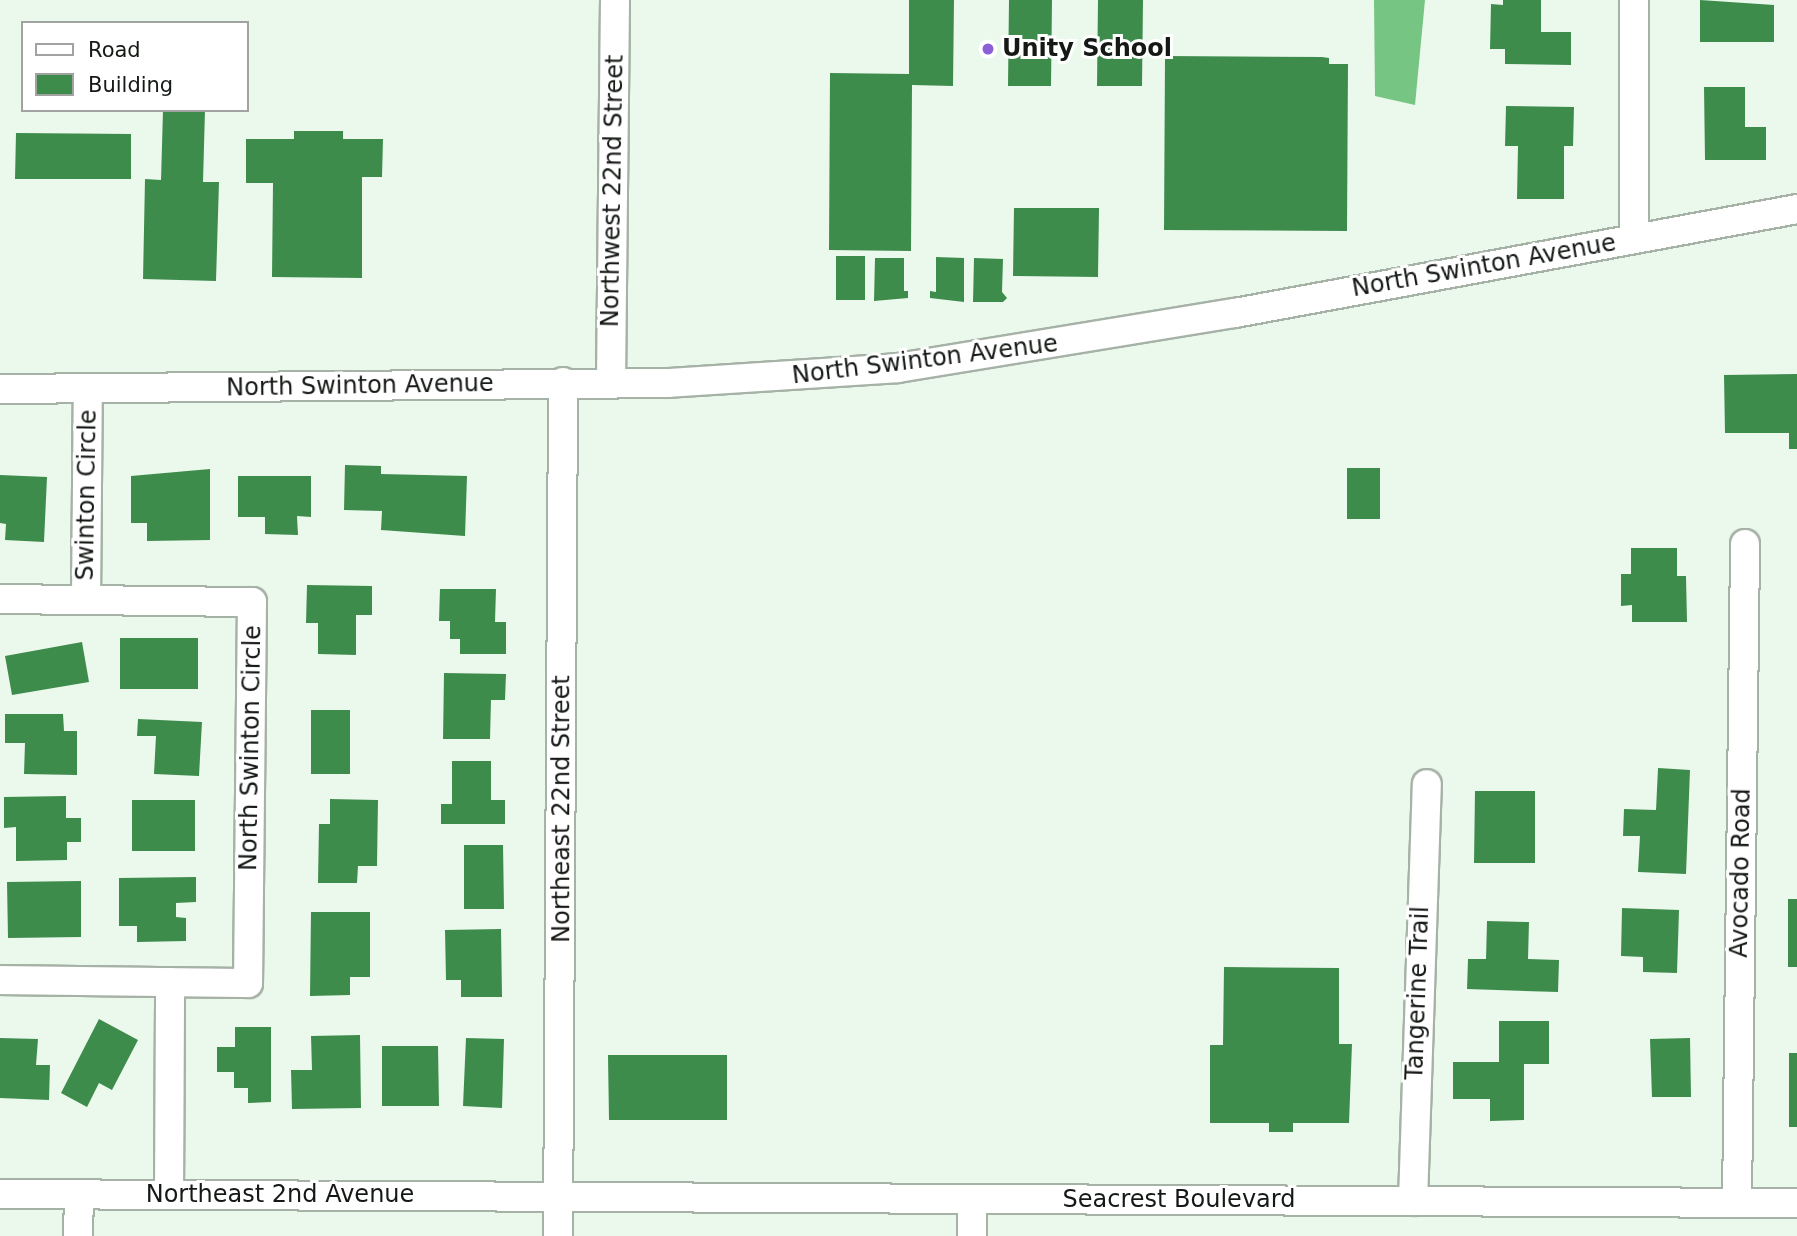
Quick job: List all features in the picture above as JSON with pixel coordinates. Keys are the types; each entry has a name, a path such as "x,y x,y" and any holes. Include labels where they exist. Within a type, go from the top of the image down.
{"street":[{"name":"Northwest 22nd Street","path":"611,383 615,0"},
{"path":"1634,0 1634,239"},
{"name":"North Swinton Avenue","path":"0,389 88,390 783,379 982,356 1797,209"},
{"name":"Northeast 22nd Street","path":"558,1236 563,383"},
{"name":"Swinton Circle","path":"86,600 88,390"},
{"name":"Avocado Road","path":"1737,1203 1745,544"},
{"path":"0,599 86,600"},
{"name":"North Swinton Circle","path":"86,600 252,602 248,983 170,982"},
{"name":"Tangerine Trail","path":"1413,1201 1427,784"},
{"path":"0,980 170,982 169,1195"},
{"name":"Northeast 2nd Avenue","path":"0,1194 560,1197"},
{"path":"78,1236 79,1194"},
{"name":"Seacrest Boulevard","path":"560,1197 1797,1203"},
{"path":"972,1199 972,1236"}],"shaded area":[{"path":"1374,0 1425,0 1415,105 1375,96"}],"building":[{"path":"909,0 954,0 953,86 912,85 911,251 829,250 830,73 909,74"},
{"path":"1009,0 1052,0 1051,86 1008,86"},
{"path":"1098,0 1143,0 1142,86 1097,86"},
{"path":"1503,0 1541,0 1541,32 1571,32 1571,65 1505,64 1505,49 1490,49 1491,4 1503,5"},
{"path":"1700,0 1774,5 1774,42 1700,42"},
{"path":"1165,56 1322,57 1329,58 1329,64 1348,64 1347,231 1164,230"},
{"path":"1704,87 1745,87 1745,127 1766,127 1766,160 1705,160"},
{"path":"1506,106 1574,107 1573,146 1564,146 1564,199 1517,199 1518,146 1505,146"},
{"path":"163,112 205,112 203,182 219,182 216,281 143,279 145,179 161,180"},
{"path":"294,131 343,131 343,139 383,139 382,177 362,177 362,278 272,277 273,183 246,183 246,139 294,139"},
{"path":"16,133 131,134 131,179 15,179"},
{"path":"1014,208 1099,208 1098,277 1013,276"},
{"path":"836,256 865,256 865,300 836,300"},
{"path":"936,257 964,258 964,302 930,298 930,291 936,292"},
{"path":"875,258 904,258 904,291 908,291 908,298 874,301"},
{"path":"974,258 1003,259 1002,292 1007,298 1003,302 973,302"},
{"path":"1797,374 1797,449 1789,449 1789,433 1725,433 1724,375"},
{"path":"345,465 381,466 381,474 467,476 465,536 381,530 382,511 344,510"},
{"path":"1347,468 1380,468 1380,519 1347,519"},
{"path":"210,469 210,540 147,541 147,523 131,523 131,476"},
{"path":"0,475 47,477 44,542 5,540 6,524 0,523"},
{"path":"238,476 311,476 311,517 297,516 298,535 265,534 265,517 238,517"},
{"path":"1631,548 1677,548 1677,576 1686,576 1687,622 1632,622 1632,605 1621,606 1621,574 1631,574"},
{"path":"307,585 372,586 372,615 356,615 356,655 318,654 318,623 306,623"},
{"path":"440,589 496,589 495,622 506,622 506,654 460,654 460,639 450,639 450,621 439,621"},
{"path":"120,638 198,638 198,689 120,689"},
{"path":"82,642 89,682 12,695 5,656"},
{"path":"444,673 506,674 505,700 491,700 490,739 443,739"},
{"path":"311,710 350,710 350,774 311,774"},
{"path":"5,714 63,714 64,731 77,731 77,775 24,774 25,743 5,743"},
{"path":"138,719 202,722 199,776 154,774 156,736 137,736"},
{"path":"452,761 491,761 491,800 505,800 505,824 441,824 441,804 452,804"},
{"path":"1658,768 1690,770 1686,874 1638,872 1640,836 1623,836 1624,809 1656,810"},
{"path":"1475,791 1535,791 1535,863 1474,863"},
{"path":"66,796 66,818 81,818 81,842 67,842 67,860 16,861 16,827 4,828 4,797"},
{"path":"330,799 378,800 377,866 358,866 357,883 318,883 319,824 330,824"},
{"path":"132,800 195,800 195,851 132,851"},
{"path":"464,845 503,845 504,909 464,909"},
{"path":"196,877 196,902 176,903 176,917 186,918 186,941 137,942 137,926 119,926 119,878"},
{"path":"81,881 81,937 8,938 7,882"},
{"path":"1788,899 1797,899 1797,967 1788,967"},
{"path":"1622,908 1679,910 1677,973 1643,972 1643,957 1621,956"},
{"path":"311,912 370,912 370,977 350,977 350,995 310,996"},
{"path":"1487,921 1529,922 1528,959 1559,960 1558,992 1467,989 1468,959 1486,959"},
{"path":"501,929 502,997 461,997 461,980 446,980 445,930"},
{"path":"1224,967 1339,968 1339,1044 1352,1044 1349,1123 1293,1123 1293,1132 1269,1132 1269,1123 1210,1123 1210,1045 1223,1045"},
{"path":"99,1019 138,1040 112,1090 99,1083 87,1107 61,1093"},
{"path":"1499,1021 1549,1021 1549,1064 1524,1064 1524,1120 1490,1121 1490,1099 1453,1099 1453,1062 1499,1062"},
{"path":"235,1027 271,1027 271,1102 248,1103 248,1088 234,1088 234,1072 217,1072 217,1047 235,1047"},
{"path":"360,1035 361,1108 292,1109 291,1070 312,1070 311,1036"},
{"path":"0,1038 38,1039 36,1065 50,1065 49,1100 0,1098"},
{"path":"466,1038 504,1039 502,1108 463,1106"},
{"path":"1690,1038 1691,1097 1652,1097 1650,1039"},
{"path":"382,1046 438,1046 439,1106 382,1106"},
{"path":"1789,1053 1797,1053 1797,1127 1789,1127"},
{"path":"608,1055 727,1055 727,1120 609,1120"}],"place":[{"name":"Unity School","path":"988,49"}]}
